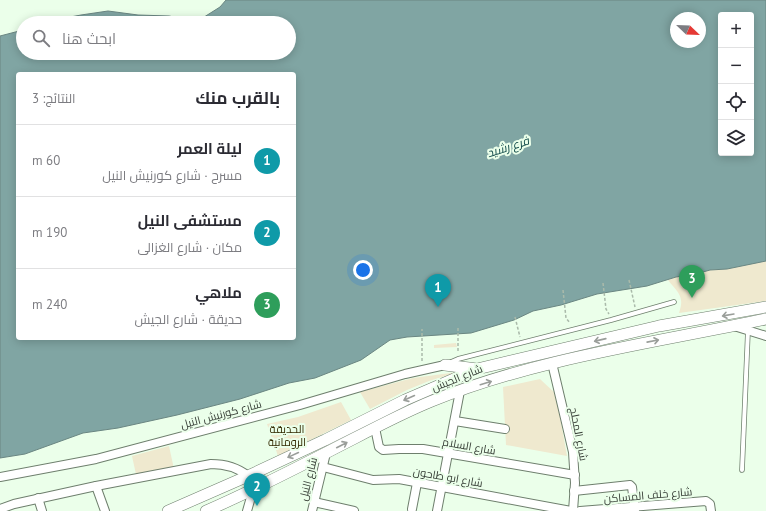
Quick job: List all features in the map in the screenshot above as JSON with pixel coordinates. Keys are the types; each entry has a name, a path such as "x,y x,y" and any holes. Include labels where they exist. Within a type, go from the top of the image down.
{"main road":[{"name":"شارع الجيش","path":"168,511 325,440 405,400 478,369 659,326 766,307"},
{"name":"شارع الجيش","path":"211,510 403,414 460,391 552,363 766,319"},
{"path":"445,365 478,369"}],"street":[{"path":"734,326 766,336"},
{"name":"شارع المحلج","path":"552,363 573,452 575,475 572,511"},
{"name":"شارع كورنيش النيل","path":"0,477 96,459 445,365"},
{"path":"438,511 460,391"},
{"path":"454,421 504,429"},
{"name":"شارع السلام","path":"375,428 379,447 382,450 411,448 575,475"},
{"name":"شارع النيل","path":"312,511 326,453"},
{"path":"0,508 38,498 211,464 219,464 235,468 248,476"},
{"name":"شارع ابو طاحون","path":"323,467 373,480 393,479 572,511"},
{"path":"412,509 417,483"},
{"path":"574,491 630,485 632,487 635,509"},
{"path":"96,486 105,511"},
{"path":"247,511 253,490"},
{"path":"38,498 42,511"},
{"name":"شارع خلف المساكن","path":"580,511 635,509 706,501 710,504 712,511"},
{"path":"314,502 344,510 354,511"}],"lane":[{"path":"445,365 458,359 674,302"},
{"path":"742,470 748,330"}],"path":[{"path":"629,280 636,313"},
{"path":"603,283 606,309"},
{"path":"563,290 566,318"},
{"path":"515,317 519,332"},
{"path":"458,328 458,359"},
{"path":"422,329 422,370"}],"green space":[{"path":"766,261 766,301 679,313 681,307 680,295 668,280 710,270 727,269"},
{"path":"456,343 457,347 434,348 434,345"},
{"path":"458,372 407,390 370,409 360,392 413,378"},
{"path":"540,379 556,394 567,456 506,445 503,387"},
{"name":"الحديقة الرومانية","path":"341,402 351,420 278,456 267,424 298,417"},
{"path":"169,446 174,469 137,479 132,456"}],"water":[{"name":"فرع رشيد","path":"226,0 766,0 766,261 727,269 710,270 676,277 647,286 597,294 561,305 533,311 514,320 471,333 407,337 390,340 361,360 315,378 289,383 240,399 177,415 118,428 83,433 25,454 0,458 0,36 16,32 16,60 296,60 296,16 206,16 220,7"},
{"path":"108,11 138,15 169,16 76,16"}],"place":[{"name":"ملاهي","path":"692,298"},
{"name":"ليلة العمر","path":"438,307"},
{"name":"مستشفى النيل","path":"257,506"}]}
